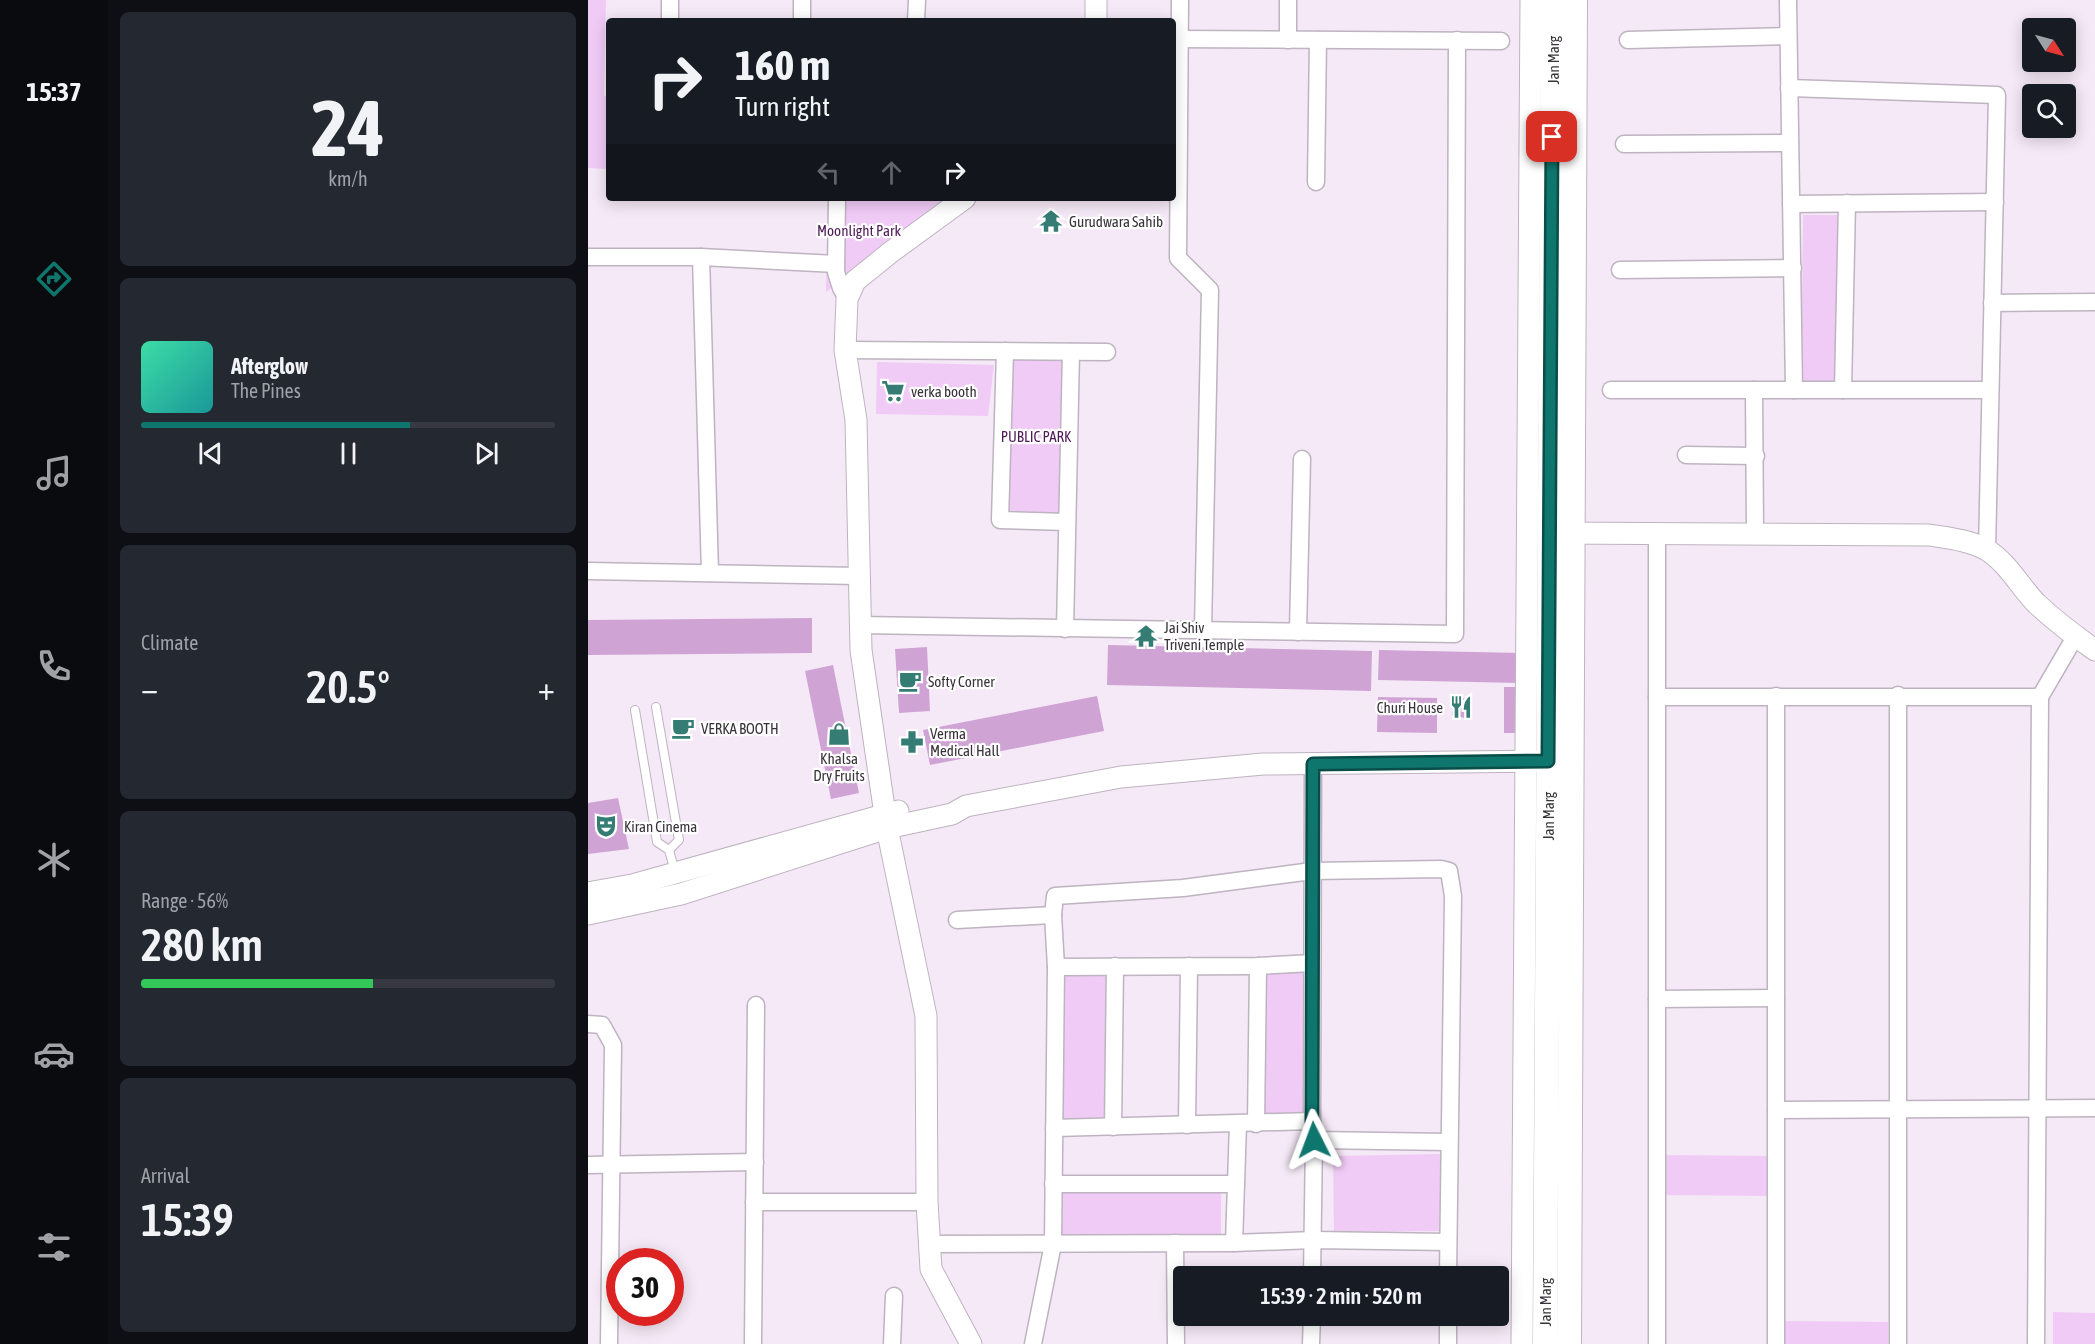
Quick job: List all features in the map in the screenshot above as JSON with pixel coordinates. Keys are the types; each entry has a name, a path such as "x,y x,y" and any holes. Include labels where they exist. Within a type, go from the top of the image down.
{"main road":[{"name":"Jan Marg","path":"1553,0 1561,533"},
{"name":"Jan Marg","path":"1545,1344 1548,761 1561,533 1575,0"},
{"name":"Jan Marg","path":"1548,761 1569,1344"}],"street":[{"path":"670,0 670,18"},
{"path":"802,0 802,18"},
{"path":"916,18 917,0"},
{"path":"1096,0 1096,18"},
{"path":"1180,0 1176,39 1178,258 1210,290 1203,630"},
{"path":"1288,0 1288,40"},
{"path":"1522,1344 1548,761 1531,0"},
{"path":"1788,0 1794,390"},
{"path":"1628,40 1788,36"},
{"path":"1176,39 1501,41"},
{"path":"1316,182 1318,40"},
{"path":"860,625 1455,634 1457,40"},
{"path":"1789,88 1997,95 1987,550"},
{"path":"1624,144 1790,143"},
{"path":"837,201 837,279 847,299"},
{"path":"961,201 855,281 847,299 845,351 856,420 861,650 886,821 926,1016 927,1202 931,1269 970,1344"},
{"path":"1791,204 1995,202"},
{"path":"1843,390 1847,203"},
{"path":"588,257 701,257 836,264"},
{"path":"701,257 710,573"},
{"path":"1620,270 1793,268"},
{"path":"1992,303 2095,302"},
{"path":"845,351 1107,352"},
{"path":"1005,351 1000,520 1067,522"},
{"path":"1065,629 1071,352"},
{"path":"1611,390 1990,390"},
{"path":"1754,390 1755,534"},
{"path":"1686,455 1756,456"},
{"path":"1298,632 1302,459"},
{"path":"1561,533 1929,535 1957,540 1987,550 2016,577 2036,603 2075,637 2095,650"},
{"path":"1657,534 1657,1344"},
{"path":"588,571 859,576"},
{"path":"2036,1344 2040,697 2075,637"},
{"path":"1657,697 1898,695 2040,697"},
{"path":"1898,695 1898,1344"},
{"path":"1776,696 1776,1344"},
{"path":"588,893 632,885 886,821 953,801 966,806 1121,777 1263,764 1548,761"},
{"path":"1312,1266 1313,764"},
{"path":"588,914 681,894 886,821"},
{"path":"1033,1344 1053,1244 1056,967 1053,915 1056,896 1183,888 1312,871 1429,869 1449,871 1453,896 1448,1266"},
{"path":"957,920 1053,915"},
{"path":"1056,967 1258,966 1312,963"},
{"path":"1113,1127 1114,966"},
{"path":"1187,1125 1189,966"},
{"path":"1256,1124 1258,966"},
{"path":"1657,999 1776,999"},
{"path":"753,1344 756,1005"},
{"path":"588,1024 602,1025 612,1045 609,1344"},
{"path":"1776,1110 2095,1108"},
{"path":"1054,1128 1312,1121"},
{"path":"1234,1243 1238,1124"},
{"path":"1314,1140 1449,1142"},
{"path":"588,1165 755,1162"},
{"path":"1053,1185 1236,1184"},
{"path":"754,1202 927,1202"},
{"path":"930,1244 1234,1243 1313,1240 1449,1242"},
{"path":"1175,1243 1176,1344"},
{"path":"892,1344 894,1296"},
{"path":"1311,1344 1312,1326"},
{"path":"1448,1326 1448,1344"}],"lane":[{"path":"656,707 679,840 669,850"},
{"path":"635,711 657,842 669,850 681,894"}],"green space":[{"path":"588,0 606,0 604,96 606,96 606,169 588,168"},
{"name":"Moonlight Park","path":"828,201 947,201 826,292"},
{"path":"1803,215 1838,215 1835,382 1801,382"},
{"name":"PUBLIC PARK","path":"1005,351 1071,352 1067,522 1000,520"},
{"path":"877,362 994,365 988,416 876,414"},
{"path":"1316,970 1316,1118 1261,1118 1262,971"},
{"path":"1061,971 1109,972 1108,1121 1060,1121"},
{"path":"1442,1154 1442,1231 1334,1232 1333,1156"},
{"path":"1664,1155 1768,1156 1767,1196 1662,1195"},
{"path":"1057,1190 1221,1190 1221,1237 1057,1238"},
{"path":"2053,1312 2095,1313 2095,1344 2053,1344"},
{"path":"1784,1321 1888,1322 1888,1344 1784,1344"}],"building":[{"path":"812,618 812,653 588,655 588,620"},
{"path":"1108,645 1372,651 1371,691 1107,685"},
{"path":"927,647 930,711 899,713 895,649"},
{"path":"1379,650 1522,653 1520,683 1378,680"},
{"path":"833,665 859,793 831,799 805,671"},
{"path":"1504,687 1520,687 1521,733 1504,733"},
{"path":"1097,696 1104,731 930,765 923,730"},
{"path":"1378,697 1437,698 1437,733 1377,732"},
{"name":"Churi House","path":"1454,698 1470,698 1469,719 1452,715"},
{"name":"Kiran Cinema","path":"618,798 629,849 588,854 588,803"}],"place":[{"name":"Gurudwara Sahib","path":"1051,221"},
{"name":"verka booth","path":"893,391"},
{"name":"Jai Shiv Triveni Temple","path":"1146,636"},
{"name":"Softy Corner","path":"910,681"},
{"name":"Churi House","path":"1461,707"},
{"name":"VERKA BOOTH","path":"683,728"},
{"name":"Khalsa Dry Fruits","path":"839,734"},
{"name":"Verma Medical Hall","path":"912,742"},
{"name":"Kiran Cinema","path":"606,826"}],"route":[{"path":"1314,1140 1312,1121 1313,764 1548,761 1552,137"}]}
